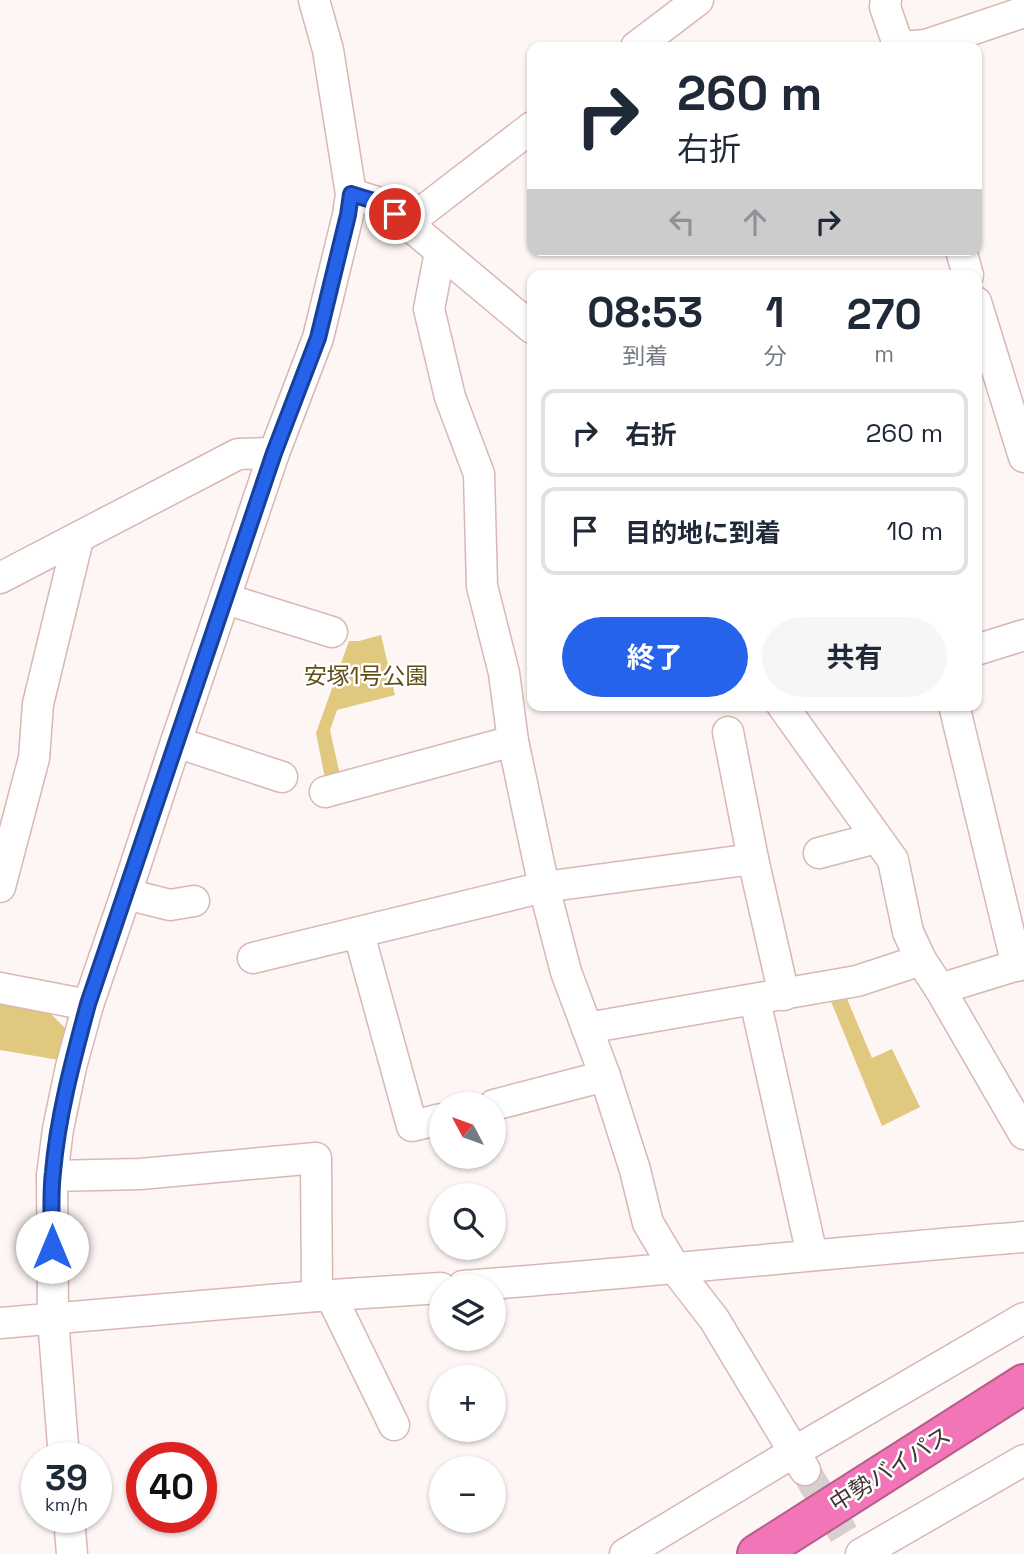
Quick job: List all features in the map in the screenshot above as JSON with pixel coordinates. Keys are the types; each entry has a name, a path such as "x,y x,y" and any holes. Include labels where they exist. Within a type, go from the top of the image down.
{"highway":[{"name":"中勢バイパス","path":"757,1554 1024,1384"}],"street":[{"path":"63,1442 53,1319 52,1176 58,1129 71,1067 88,1004 176,742 274,453 318,338 348,215 351,194 328,50 314,0"},
{"path":"643,42 698,0"},
{"path":"886,0 885,7 897,42"},
{"path":"935,42 1024,12"},
{"path":"406,223 527,131"},
{"path":"351,194 384,204 527,324"},
{"path":"440,252 429,309 450,397 479,474 482,586 504,673 513,741 544,887 566,972 606,1076 648,1223 676,1270 714,1319 800,1461"},
{"path":"982,321 1024,457"},
{"path":"0,578 238,454 274,453"},
{"path":"0,887 34,758 38,704 78,539"},
{"path":"226,599 332,632"},
{"path":"982,648 1024,635"},
{"path":"786,711 893,860 908,932 921,960 1024,1134"},
{"path":"940,989 1020,965 956,711"},
{"path":"728,732 784,995"},
{"path":"325,792 513,741"},
{"path":"176,742 282,777"},
{"path":"819,853 876,838"},
{"path":"253,958 544,887 753,859"},
{"path":"127,894 170,905 194,901"},
{"path":"359,933 412,1126 429,1122"},
{"path":"587,1028 857,981 921,960"},
{"path":"0,988 88,1004"},
{"path":"755,1000 812,1255"},
{"path":"506,1102 606,1076"},
{"path":"52,1176 140,1174 316,1158 324,1296 394,1425"},
{"path":"506,1283 676,1270 1024,1237"},
{"path":"0,1323 429,1289"},
{"path":"625,1554 800,1461 1024,1318"},
{"path":"855,1550 1024,1460"},
{"path":"70,1533 72,1554"}],"green space":[{"name":"安塚1号公園","path":"381,635 395,695 337,710 330,730 340,775 325,778 316,733 349,641"},
{"path":"845,994 872,1058 892,1049 920,1107 882,1126 830,999"},
{"path":"0,999 45,1008 68,1031 59,1060 0,1050"}],"tunnel":[{"path":"805,1470 848,1541"}],"route":[{"path":"52,1247 52,1176 58,1129 88,1004 274,453 318,338 351,194 384,204 395,214"}]}
